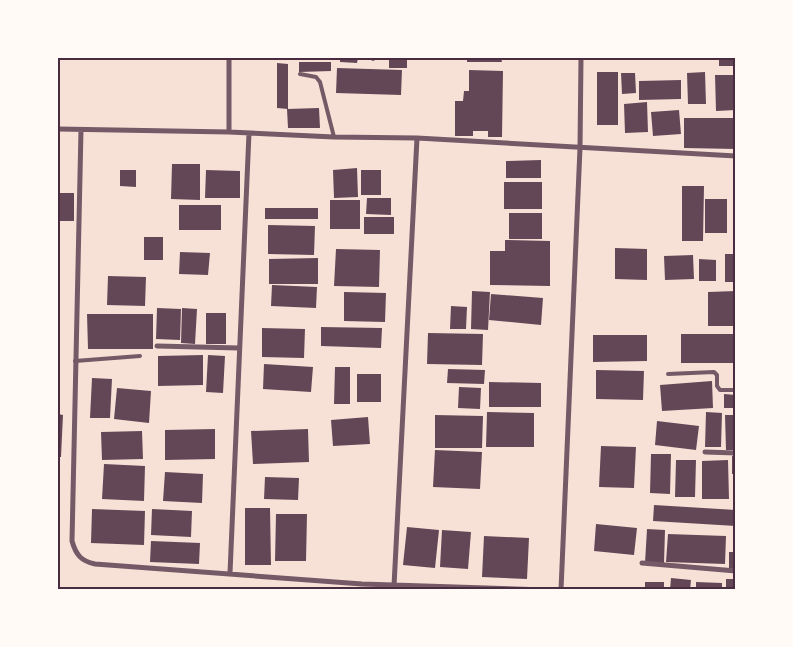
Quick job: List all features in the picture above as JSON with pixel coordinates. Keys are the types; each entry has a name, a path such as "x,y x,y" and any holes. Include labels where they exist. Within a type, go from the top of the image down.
{"street":[{"path":"229,58 229,132"},
{"path":"561,590 580,148 581,58"},
{"path":"58,129 417,138 736,156"},
{"path":"81,130 72,541 74,550 80,559 95,564 394,586 545,590"},
{"path":"230,573 249,133"},
{"path":"394,586 417,138"},
{"path":"157,346 239,348"},
{"path":"705,452 736,453"},
{"path":"642,564 736,571"}],"lane":[{"path":"300,74 316,77 320,82 334,137"},
{"path":"75,361 140,356"},
{"path":"668,374 714,372 717,375 718,389 736,390"}],"building":[{"path":"340,58 358,58 357,63 340,62"},
{"path":"389,58 407,58 407,68 389,68"},
{"path":"467,58 501,58 502,62 467,62"},
{"path":"719,58 736,58 736,66 719,66"},
{"path":"299,62 331,62 331,71 299,72"},
{"path":"277,63 288,64 288,109 277,108"},
{"path":"337,68 402,70 401,95 336,93"},
{"path":"469,70 503,71 502,137 488,137 488,131 473,131 473,136 455,136 455,101 463,101 464,91 469,91"},
{"path":"597,72 618,72 618,125 597,125"},
{"path":"705,72 706,104 688,104 687,73"},
{"path":"621,73 635,73 636,93 622,94"},
{"path":"715,75 736,75 736,110 716,111"},
{"path":"681,80 681,99 639,100 639,81"},
{"path":"647,102 648,132 625,133 624,104"},
{"path":"319,108 320,128 288,128 287,109"},
{"path":"679,110 681,134 653,136 651,112"},
{"path":"684,118 736,118 736,149 684,148"},
{"path":"541,160 541,178 506,178 506,161"},
{"path":"172,164 200,164 200,200 171,199"},
{"path":"357,168 358,197 334,198 333,170"},
{"path":"120,170 136,170 136,187 120,186"},
{"path":"206,170 240,171 240,198 205,198"},
{"path":"361,170 381,170 381,195 361,195"},
{"path":"504,182 542,182 542,209 504,209"},
{"path":"682,186 704,186 703,241 682,241"},
{"path":"58,193 74,193 74,221 58,221"},
{"path":"367,198 391,198 391,215 366,214"},
{"path":"705,199 727,199 727,233 705,233"},
{"path":"330,200 360,200 360,229 330,229"},
{"path":"179,205 221,205 221,230 179,230"},
{"path":"265,208 318,208 318,219 265,219"},
{"path":"509,213 542,213 542,239 509,239"},
{"path":"364,217 394,217 394,234 364,234"},
{"path":"268,225 315,226 314,255 268,254"},
{"path":"144,237 163,237 163,260 144,260"},
{"path":"505,240 550,241 550,286 490,285 490,251 505,251"},
{"path":"615,248 647,249 647,280 615,279"},
{"path":"336,249 380,250 379,287 334,286"},
{"path":"180,252 210,253 208,275 179,274"},
{"path":"725,254 736,254 736,282 725,282"},
{"path":"693,255 694,279 665,280 664,256"},
{"path":"318,258 318,284 269,284 269,259"},
{"path":"699,259 716,260 716,281 699,281"},
{"path":"108,276 146,277 145,306 107,305"},
{"path":"272,285 317,287 316,308 271,306"},
{"path":"472,291 490,292 488,330 471,329"},
{"path":"736,291 736,326 708,326 708,292"},
{"path":"344,292 386,293 385,322 344,321"},
{"path":"491,294 543,298 541,325 489,320"},
{"path":"451,306 467,307 466,329 450,329"},
{"path":"157,308 181,309 180,340 156,339"},
{"path":"182,308 197,309 195,344 181,343"},
{"path":"206,313 226,313 226,344 206,344"},
{"path":"87,314 153,314 153,349 88,349"},
{"path":"321,327 382,328 381,348 321,346"},
{"path":"262,328 305,329 304,358 262,357"},
{"path":"428,333 483,334 482,365 427,364"},
{"path":"681,334 736,334 736,363 681,363"},
{"path":"593,335 647,335 647,361 593,362"},
{"path":"203,355 203,385 158,386 158,356"},
{"path":"208,355 225,356 223,393 206,392"},
{"path":"264,364 313,367 311,392 263,389"},
{"path":"335,367 350,367 350,404 334,404"},
{"path":"448,369 485,370 484,384 447,383"},
{"path":"596,370 644,371 643,400 596,399"},
{"path":"357,374 381,374 381,402 357,402"},
{"path":"92,378 112,379 110,418 90,418"},
{"path":"712,381 713,408 662,411 660,385"},
{"path":"489,382 541,383 541,407 489,407"},
{"path":"459,387 481,388 480,409 458,408"},
{"path":"117,388 151,391 149,423 114,419"},
{"path":"724,394 736,395 736,408 724,408"},
{"path":"487,412 534,413 534,447 486,447"},
{"path":"706,412 722,413 721,447 705,447"},
{"path":"58,414 63,415 61,457 58,457"},
{"path":"435,415 483,416 482,448 435,448"},
{"path":"725,415 736,415 736,450 726,450"},
{"path":"368,417 370,444 333,446 331,420"},
{"path":"657,421 699,426 696,450 655,445"},
{"path":"215,429 215,459 165,460 165,430"},
{"path":"308,429 309,462 253,464 251,431"},
{"path":"142,431 143,459 102,460 101,432"},
{"path":"601,446 636,447 634,488 599,487"},
{"path":"435,450 482,452 480,489 433,487"},
{"path":"651,454 671,454 670,494 650,493"},
{"path":"732,456 736,456 736,474 732,474"},
{"path":"676,460 696,460 695,497 675,497"},
{"path":"728,460 729,499 702,499 702,461"},
{"path":"104,464 145,466 144,501 102,499"},
{"path":"165,472 203,474 202,503 163,501"},
{"path":"265,477 299,478 298,500 264,499"},
{"path":"654,505 736,510 736,526 653,521"},
{"path":"245,508 270,508 271,565 245,565"},
{"path":"92,509 145,511 144,545 91,543"},
{"path":"152,509 192,511 191,537 151,535"},
{"path":"276,514 307,514 306,561 275,561"},
{"path":"596,524 637,528 634,555 594,551"},
{"path":"407,527 439,530 435,568 403,565"},
{"path":"647,529 665,530 664,564 645,563"},
{"path":"442,530 471,532 468,569 440,567"},
{"path":"668,534 726,536 725,564 666,562"},
{"path":"484,536 529,538 527,579 482,577"},
{"path":"151,541 200,543 199,564 150,562"},
{"path":"729,552 736,552 736,570 729,569"},
{"path":"671,578 691,580 690,590 670,590"},
{"path":"726,579 736,579 736,590 726,590"},
{"path":"645,582 664,582 664,590 645,590"},
{"path":"696,582 722,583 722,590 696,590"}]}
